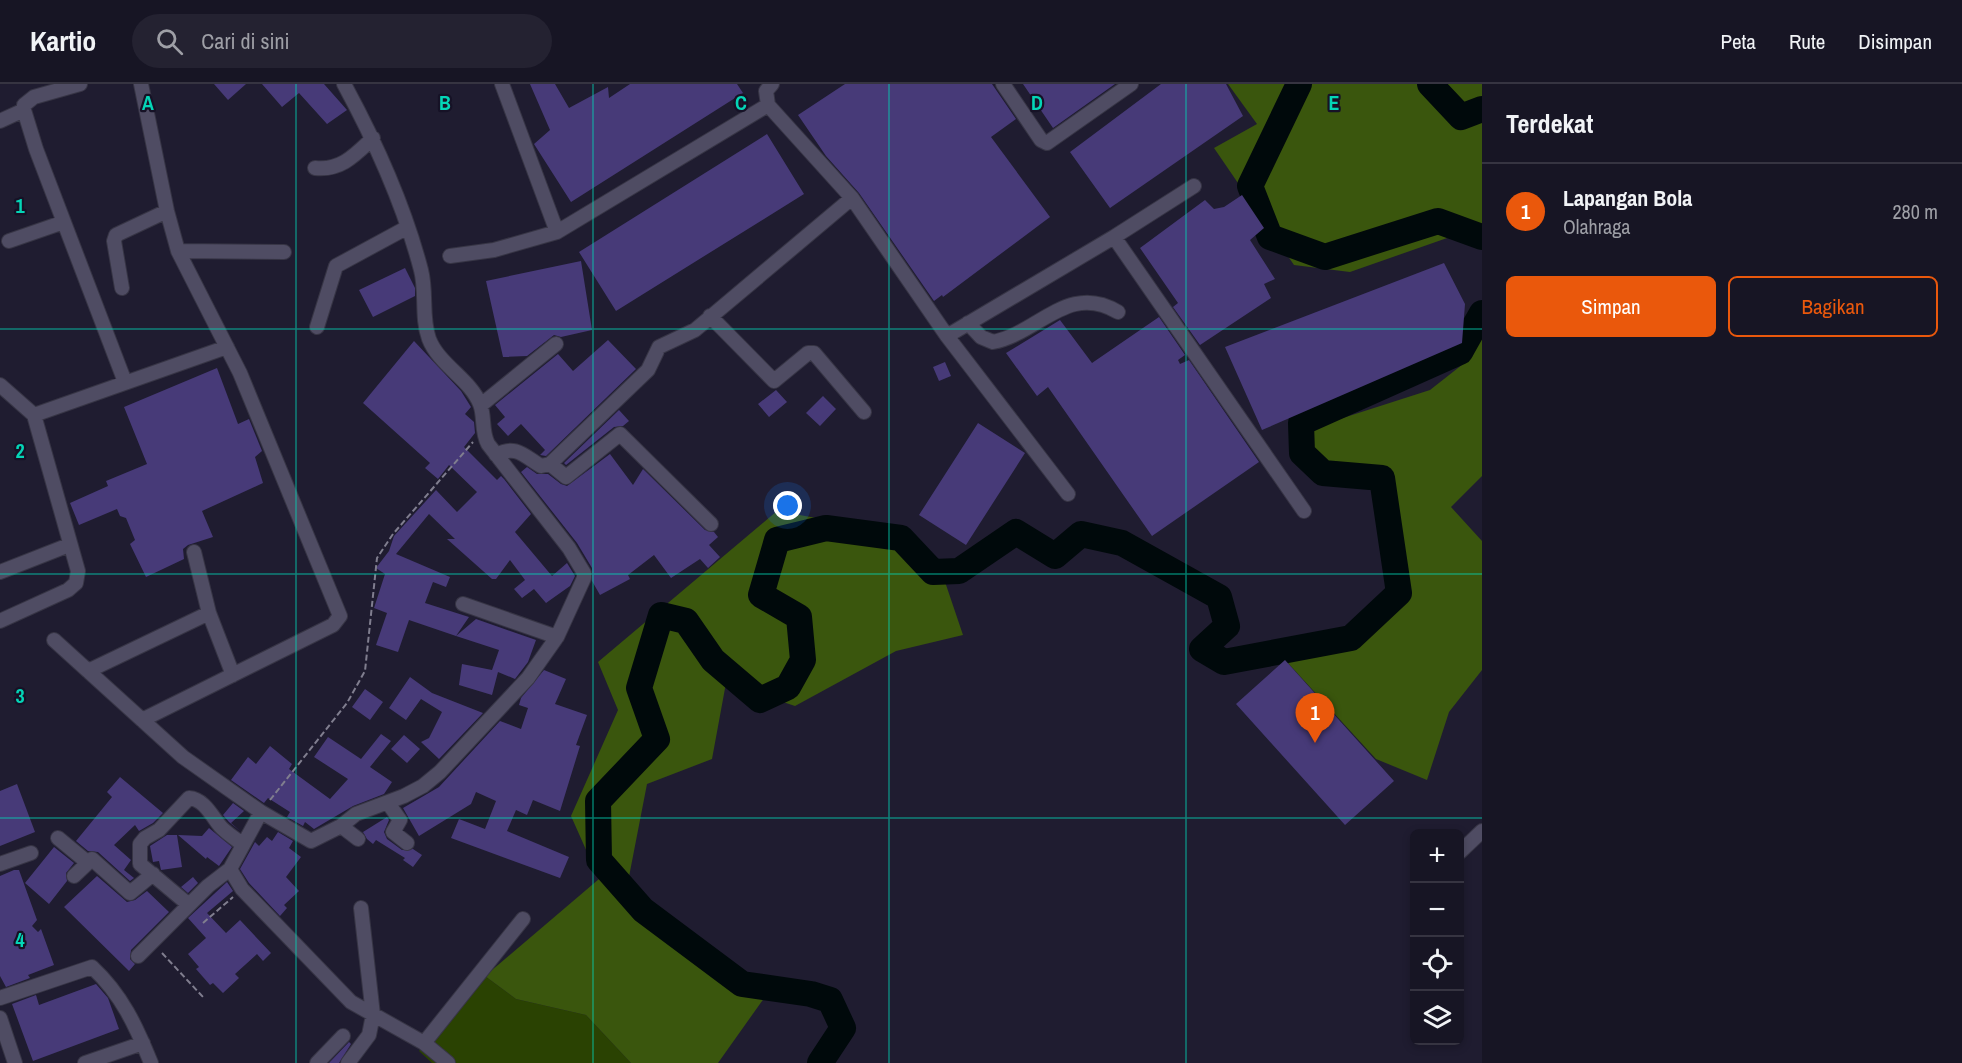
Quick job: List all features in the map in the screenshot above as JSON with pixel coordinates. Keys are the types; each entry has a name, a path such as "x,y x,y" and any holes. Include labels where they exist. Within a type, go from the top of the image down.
{"street":[{"path":"80,84 34,97 24,105 24,110 125,382"},
{"path":"141,84 167,211 178,251 227,347 340,616 333,625 142,720"},
{"path":"54,640 183,757 261,812 311,841 341,826 356,814 388,803 423,786 447,765 528,678 557,637 584,578 584,573 569,548 496,455 483,431 481,405 429,338 424,281 408,227 373,138 344,84"},
{"path":"502,84 557,232"},
{"path":"772,84 766,91 768,105 852,198 947,336 1068,494"},
{"path":"1003,84 1041,140 1047,143 1131,84"},
{"path":"450,256 494,250 557,232 768,105"},
{"path":"0,121 24,110"},
{"path":"315,168 331,169 340,166 373,138"},
{"path":"947,336 1114,237 1194,186"},
{"path":"496,455 507,449 513,449 542,466 550,464 648,370 659,347 695,330 852,198"},
{"path":"122,288 114,241 116,236 167,211"},
{"path":"9,241 64,222"},
{"path":"317,327 336,266 408,227"},
{"path":"1114,237 1304,511"},
{"path":"178,251 284,252"},
{"path":"968,323 981,337 993,342 1084,301 1107,305 1118,312"},
{"path":"710,316 774,381 808,353 814,353 864,412"},
{"path":"481,405 556,344"},
{"path":"34,415 227,347"},
{"path":"0,385 34,415 78,571 76,583 68,590 0,621"},
{"path":"550,464 566,477 620,434 711,524"},
{"path":"0,572 69,545"},
{"path":"194,552 210,613 234,675"},
{"path":"463,604 557,637"},
{"path":"88,671 210,613"},
{"path":"189,905 140,864 140,844 145,838 159,830 189,798 196,798 215,815 221,827 243,845"},
{"path":"388,803 400,820 393,832 406,843"},
{"path":"138,956 189,905 230,869 261,812"},
{"path":"341,826 357,839"},
{"path":"1464,848 1482,831"},
{"path":"58,838 87,862"},
{"path":"0,864 31,853"},
{"path":"74,876 87,862 94,860 130,893 153,874"},
{"path":"230,869 242,889 351,1002 424,1043 448,1063"},
{"path":"348,1063 369,1035 373,1016 361,908"},
{"path":"424,1043 523,919"},
{"path":"0,998 92,967 108,982 127,1008 151,1063"},
{"path":"0,1018 15,1063"},
{"path":"317,1063 343,1036"},
{"path":"85,1063 143,1043"}],"path":[{"path":"261,812 347,704 365,671 377,558 393,534 483,431"},
{"path":"203,923 242,889"},
{"path":"151,943 203,997"}],"green space":[{"path":"1228,84 1482,84 1482,250 1470,230 1350,272 1294,265 1214,148 1257,124"},
{"path":"1482,336 1482,476 1451,507 1482,541 1482,670 1449,712 1427,780 1376,759 1276,650 1369,632 1406,598 1399,514 1365,482 1298,465 1296,433 1430,390 1472,357"},
{"path":"777,511 912,535 940,567 963,635 896,651 795,706 726,683 712,759 647,784 627,887 767,994 718,1063 631,1063 586,1015 516,999 485,976 599,879 571,816 618,710 598,662"},
{"path":"485,976 516,999 586,1015 631,1063 432,1063 419,1051"}],"building":[{"path":"214,84 246,84 228,100"},
{"path":"262,84 324,84 347,110 327,124 299,93 282,107"},
{"path":"530,84 555,84 569,108 608,87 609,98 630,84 737,84 743,93 571,202 534,144 550,130"},
{"path":"845,84 992,84 1016,119 991,137 1050,217 943,297 942,295 934,301 859,193 826,156 798,115"},
{"path":"1023,84 1115,84 1053,128"},
{"path":"1161,84 1226,84 1243,116 1110,208 1070,152"},
{"path":"767,134 804,194 616,311 579,252"},
{"path":"1242,195 1264,228 1250,240 1275,279 1264,284 1271,298 1200,345 1173,307 1178,303 1140,248 1205,200 1214,209 1224,207"},
{"path":"581,261 592,330 561,337 554,335 527,356 503,357 486,281"},
{"path":"1444,263 1465,304 1462,343 1262,430 1225,347"},
{"path":"405,268 415,288 415,296 373,317 359,290"},
{"path":"1159,317 1185,355 1178,360 1180,364 1189,360 1259,462 1152,536 1048,387 1037,396 1006,353 1060,320 1092,363"},
{"path":"608,340 636,369 546,456 540,455 545,450 521,424 508,436 497,424 505,417 495,405 558,354 573,371"},
{"path":"414,341 461,391 471,407 465,414 474,422 475,433 464,447 497,480 501,476 504,479 531,514 515,532 552,576 567,563 575,576 570,586 546,603 534,589 522,598 514,589 525,580 510,560 496,579 492,579 447,539 455,539 429,514 396,554 450,577 446,587 433,582 425,603 469,617 456,636 409,620 398,652 376,645 387,613 374,608 385,574 376,568 389,551 394,536 436,490 457,512 477,492 449,465 438,479 425,468 430,463 363,403"},
{"path":"945,362 951,376 939,381 933,367"},
{"path":"217,368 238,424 249,419 262,451 255,457 263,483 202,511 213,537 188,545 183,549 184,559 146,577 130,544 135,540 126,518 120,516 117,509 79,525 70,503 108,486 106,481 147,464 124,407"},
{"path":"776,390 787,402 769,417 758,404"},
{"path":"823,396 836,409 820,426 806,413"},
{"path":"619,410 629,421 623,426 614,427 566,465 564,463"},
{"path":"978,423 1025,453 966,545 919,515"},
{"path":"610,454 633,485 643,469 705,530 714,532 718,537 709,545 720,557 708,568 700,559 671,578 654,555 628,575 630,579 600,595 592,581 592,568 577,543 521,472 527,467 537,474 548,474 567,486"},
{"path":"476,619 536,640 528,662 515,679 498,672 492,695 459,685 462,664 492,670 499,650 456,636"},
{"path":"1285,660 1394,781 1345,825 1236,704"},
{"path":"544,670 566,679 555,704 587,715 576,745 580,746 560,811 533,800 527,815 516,810 507,831 569,857 560,878 451,838 459,819 485,829 496,801 476,792 471,804 419,836 403,808 439,787 500,721 521,729 528,708 519,705 521,698"},
{"path":"410,677 432,693 483,713 439,759 421,742 429,738 442,712 421,699 406,720 389,708"},
{"path":"365,689 383,702 370,720 352,707"},
{"path":"381,734 391,741 370,767 392,782 384,794 353,806 314,829 305,822 303,826 287,817 290,812 268,798 264,803 231,780 248,757 256,764 270,746 292,764 289,769 330,799 348,779 314,757 328,737 361,759"},
{"path":"404,735 420,749 407,763 391,749"},
{"path":"120,777 163,813 153,823 139,831 135,825 114,845 131,860 124,870 134,878 130,881 98,852 88,851 76,841 112,797 107,792"},
{"path":"17,784 35,832 0,846 0,791"},
{"path":"233,803 244,811 231,823 240,831 229,822 223,815"},
{"path":"387,817 389,820 384,832 387,839 402,850 413,849 422,855 413,867 403,860 405,858 376,840 373,844 363,832"},
{"path":"209,828 232,847 219,866 207,857 206,859 178,835 202,836"},
{"path":"278,832 293,841 289,848 301,857 286,877 299,891 284,905 287,908 280,916 249,883 240,869 255,842 259,846 267,837 272,841"},
{"path":"167,835 177,835 182,867 161,870 159,861 153,862 150,846"},
{"path":"54,847 74,863 66,873 67,881 49,904 25,883"},
{"path":"19,870 37,920 32,926 38,932 41,929 54,965 28,975 30,978 6,987 0,976 0,876"},
{"path":"97,876 127,902 135,900 147,891 169,912 131,950 130,959 135,964 129,971 64,907"},
{"path":"193,877 198,883 188,893 181,887"},
{"path":"227,882 233,891 207,913 226,933 240,920 271,953 263,961 257,954 235,974 239,978 223,993 213,983 210,985 196,969 199,967 188,954 206,938 188,918"},
{"path":"96,984 108,998 119,1029 33,1061 12,1004 36,995 39,1005"},
{"path":"349,1042 351,1044 339,1063 329,1063"}],"waterway":[{"path":"1299,84 1250,186 1270,237 1325,257 1438,221 1482,237"},
{"path":"1430,84 1461,117 1482,109"},
{"path":"820,1063 843,1028 830,1000 811,994 742,984 643,910 599,860 598,801 657,739 639,688 661,615 686,621 713,660 760,700 788,687 803,660 799,617 761,595 777,540 826,528 901,538 933,572 959,571 1016,532 1055,556 1081,534 1122,543 1219,597 1227,626 1202,649 1224,662 1351,638 1399,593 1382,478 1323,473 1302,453 1301,423 1460,352 1482,313"}],"place":[{"name":"Lapangan Bola","path":"1315,743"}]}
